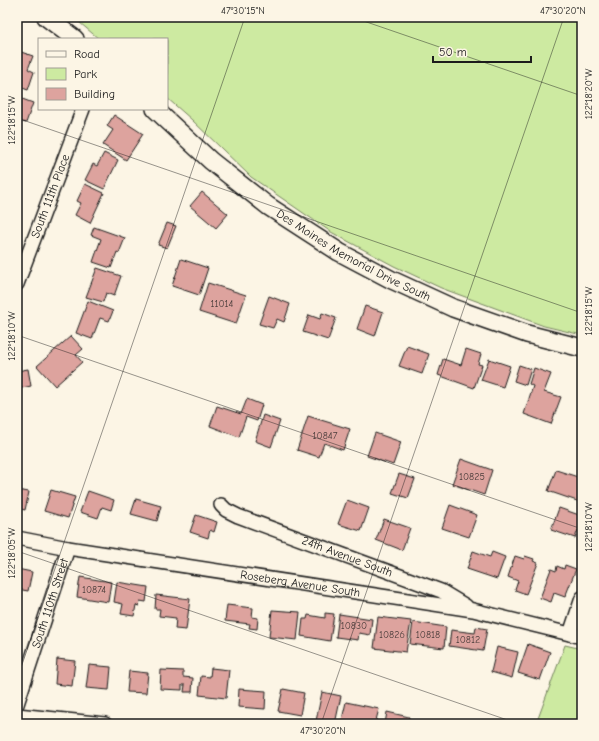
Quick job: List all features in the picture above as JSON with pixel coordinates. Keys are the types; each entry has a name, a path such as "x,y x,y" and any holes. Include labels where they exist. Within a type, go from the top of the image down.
{"main road":[{"path":"46,17 74,38"},
{"name":"Des Moines Memorial Drive South","path":"156,110 211,160 268,206 339,252 392,280 454,308 527,334 582,348"}],"street":[{"name":"South 111th Place","path":"17,284 83,110"},
{"name":"24th Avenue South","path":"221,505 226,510 238,516 441,591 472,610"},
{"name":"Roseberg Avenue South","path":"17,538 68,548 472,610 576,636"},
{"name":"South 110th Street","path":"17,704 68,548"},
{"path":"576,636 582,598"},
{"path":"576,636 582,624"},
{"path":"17,715 105,724"}],"green space":[{"path":"73,17 582,17 582,335 544,326 441,288 394,266 331,232 251,177 168,99 168,38 98,38"},
{"path":"565,645 582,649 582,724 536,724"}],"building":[{"path":"18,51 33,56 28,69 34,72 28,90 17,86"},
{"path":"17,97 33,103 26,123 19,121 17,126"},
{"path":"114,115 143,134 126,160 103,145 113,130 107,126"},
{"path":"104,153 118,160 104,189 85,180 93,164 97,166"},
{"path":"85,184 104,193 90,223 75,215 81,203 77,201"},
{"path":"202,192 228,214 216,228 190,206"},
{"path":"167,223 176,226 167,248 158,245"},
{"path":"94,227 125,238 119,253 117,252 111,268 93,262 101,239 91,235"},
{"path":"181,259 208,268 199,295 172,286"},
{"path":"97,268 121,276 114,296 106,293 103,302 86,297"},
{"path":"208,283 246,295 236,324 199,312"},
{"path":"269,296 290,304 284,322 277,319 273,328 259,324"},
{"path":"88,301 113,311 109,321 100,318 92,339 76,333"},
{"path":"365,306 383,312 375,336 357,329"},
{"path":"322,313 336,318 328,340 303,332 309,315 320,319"},
{"path":"71,336 83,349 76,355 82,362 55,386 37,366"},
{"path":"407,346 429,354 422,374 399,366"},
{"path":"466,349 481,354 478,364 482,365 474,388 438,375 443,359 461,365"},
{"path":"489,359 510,366 503,387 481,380"},
{"path":"519,365 531,369 526,385 514,381"},
{"path":"534,368 551,374 544,392 561,397 551,424 524,414 533,386 529,384"},
{"path":"28,369 31,386 17,389 17,371"},
{"path":"247,399 262,405 257,421 246,417 239,437 210,426 217,406 241,414"},
{"path":"263,415 280,421 271,447 255,441"},
{"path":"308,416 350,429 343,450 324,443 319,457 297,450"},
{"path":"375,433 401,442 393,465 367,456"},
{"path":"461,459 492,470 484,495 452,484"},
{"path":"556,470 581,478 579,486 582,488 582,497 580,502 548,491"},
{"path":"399,474 415,479 408,498 392,493"},
{"path":"17,490 29,492 25,510 17,508"},
{"path":"51,490 75,497 68,518 44,511"},
{"path":"88,491 114,500 111,510 102,507 98,518 80,512"},
{"path":"136,499 161,506 157,521 131,514"},
{"path":"347,500 369,508 361,531 338,524"},
{"path":"450,505 477,515 469,537 442,528"},
{"path":"559,508 582,516 582,532 578,530 575,538 551,530"},
{"path":"196,515 217,522 214,532 210,530 208,538 190,532"},
{"path":"384,519 410,528 402,550 376,540"},
{"path":"473,551 490,557 492,552 505,557 497,579 467,569"},
{"path":"515,556 524,559 525,556 534,559 533,561 538,563 526,594 515,590 518,581 508,577"},
{"path":"565,565 576,569 565,597 554,593 551,602 540,598 551,569 556,571 557,566 564,569"},
{"path":"17,569 32,572 28,591 17,589"},
{"path":"80,577 111,582 108,602 77,597"},
{"path":"117,582 148,587 146,602 140,601 139,606 136,605 134,616 121,614 123,604 114,602"},
{"path":"156,595 190,599 186,630 175,629 176,618 159,616 160,609 155,609"},
{"path":"227,605 253,608 252,617 258,618 257,629 249,628 250,624 225,621"},
{"path":"272,610 300,612 297,640 269,637"},
{"path":"325,613 334,614 330,641 301,636 303,619 307,619 308,615 325,618"},
{"path":"339,614 372,619 370,635 359,633 358,640 336,637"},
{"path":"378,617 411,621 406,652 374,648"},
{"path":"413,622 446,627 444,648 410,644"},
{"path":"476,627 487,629 483,651 449,646 451,630 475,633"},
{"path":"528,644 550,652 540,680 518,673"},
{"path":"497,647 518,652 512,678 491,672"},
{"path":"57,659 75,661 72,686 55,684"},
{"path":"89,665 111,667 109,690 86,688"},
{"path":"211,668 229,670 226,698 199,695 201,676 210,677"},
{"path":"161,670 183,671 183,677 193,678 192,692 184,692 185,685 182,685 182,690 160,689"},
{"path":"129,671 148,673 146,693 127,692"},
{"path":"239,689 266,691 265,709 238,707"},
{"path":"283,689 304,693 300,715 278,711"},
{"path":"322,692 341,696 335,724 316,721"},
{"path":"346,702 379,709 375,724 341,724"},
{"path":"387,712 409,717 408,724 385,724"}]}
